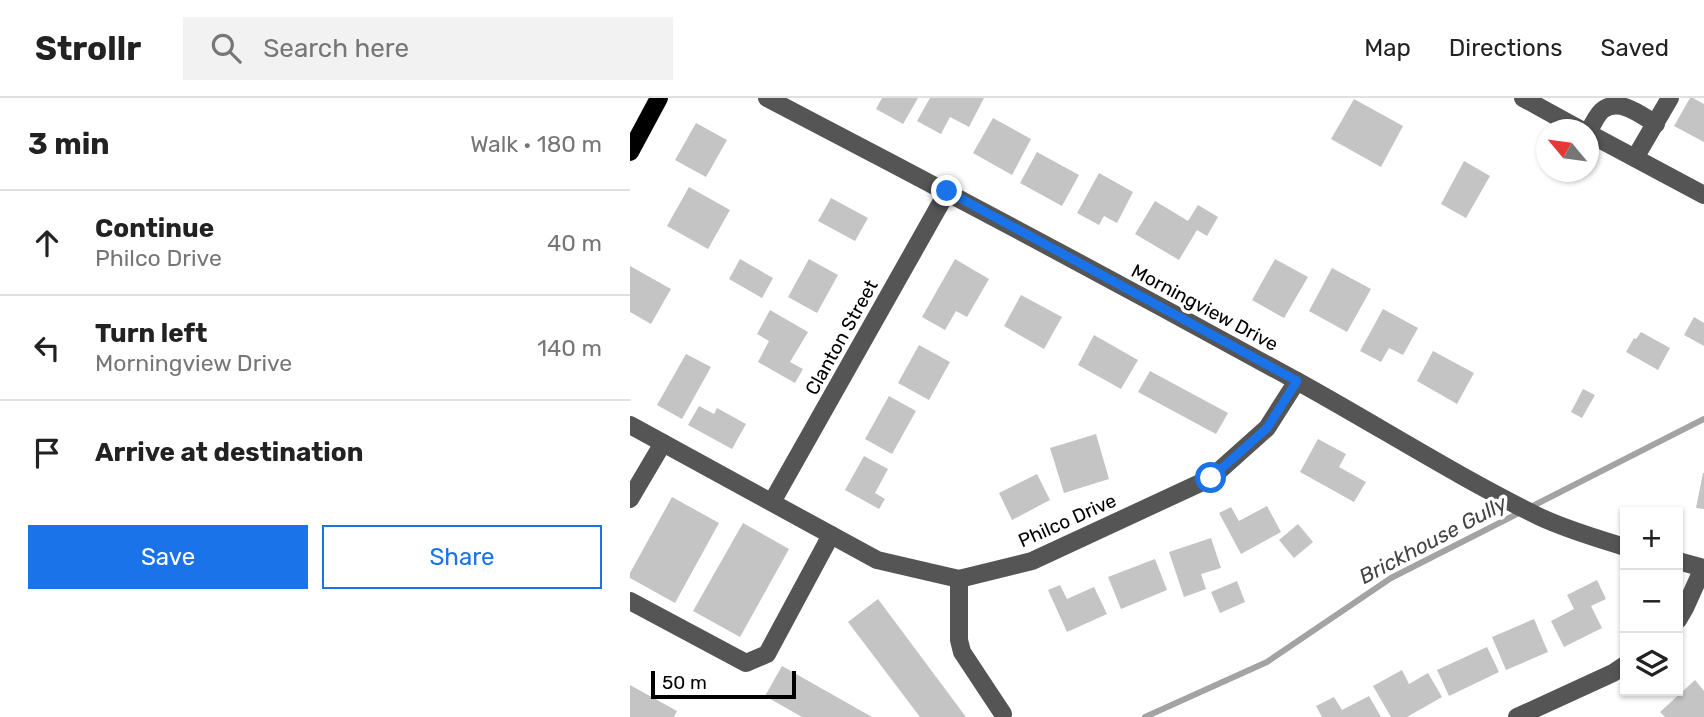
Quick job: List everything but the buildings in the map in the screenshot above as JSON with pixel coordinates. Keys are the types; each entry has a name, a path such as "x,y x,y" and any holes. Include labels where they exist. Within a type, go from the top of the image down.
{"main road":[{"path":"630,152 659,98"}],"street":[{"name":"Morningview Drive","path":"767,98 947,191 1297,381 1488,489 1542,517 1620,545"},
{"path":"1522,98 1561,119"},
{"path":"1635,158 1670,98"},
{"path":"1596,119 1605,108 1620,105 1656,124"},
{"path":"1599,139 1704,195"},
{"name":"Clanton Street","path":"772,502 947,191"},
{"name":"Philco Drive","path":"630,425 877,560 959,579 1032,561 1211,478 1267,428 1297,381"},
{"path":"630,499 663,443"},
{"path":"630,601 746,663 766,654 831,535"},
{"path":"1683,562 1704,568 1683,611"},
{"path":"959,579 959,640 962,652 1003,714"},
{"path":"1517,717 1620,669"}],"waterway":[{"name":"Brickhouse Gully","path":"1145,717 1267,662 1391,578 1704,419"}],"route":[{"path":"947,191 1297,381 1267,428 1211,478"}]}
